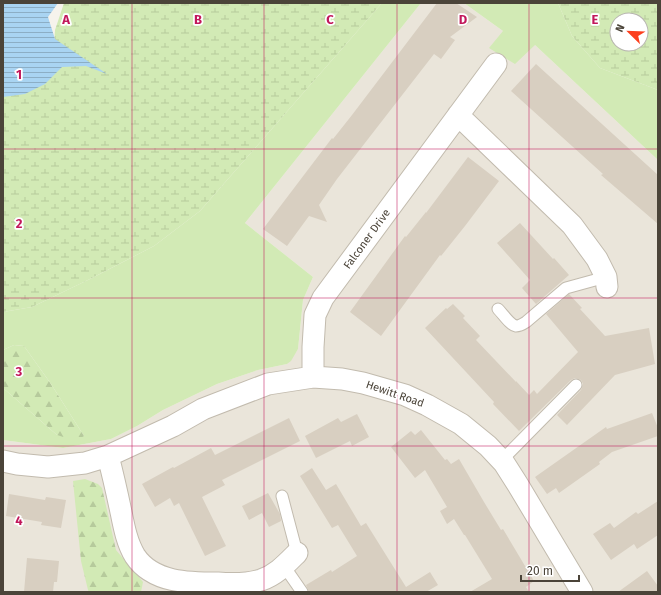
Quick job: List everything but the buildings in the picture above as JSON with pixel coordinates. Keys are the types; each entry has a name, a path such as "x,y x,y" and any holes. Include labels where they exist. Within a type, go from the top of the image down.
{"street":[{"name":"Falconer Drive","path":"313,377 315,315 323,298 496,64"},
{"path":"458,114 572,225 597,259 606,282"},
{"name":"Hewitt Road","path":"3,461 48,467 85,463 108,456 173,426 204,409 243,392 268,384 313,377 342,379 363,383 385,388 443,413 461,424 488,446 502,461 518,485 582,592"},
{"path":"108,456 126,535 134,554 141,564 154,572 185,587 241,583 260,580 278,572 290,560"}],"lane":[{"path":"498,309 512,324 516,326 526,322 566,288 606,282"},
{"path":"502,461 576,385"},
{"path":"282,496 290,560 302,592"}],"shaded area":[{"path":"421,3 464,3 503,31 535,45 658,160 658,592 3,592 3,440 63,448 111,439 137,426 163,410 217,384 258,370 287,364 298,349 303,300 313,277 245,223"}],"green space":[{"path":"64,3 382,3 200,211 154,246 90,279 32,307 3,312 3,67 52,75 55,30"},
{"path":"382,3 421,3 245,223 313,277 303,300 298,349 291,361 287,364 258,370 217,384 163,410 137,426 111,439 63,448 3,440 3,388 57,435 84,436 51,384 24,346 14,345 3,350 3,312 32,307 92,278 154,246 200,211"},
{"path":"464,3 558,3 572,36 600,68 658,90 658,160 535,45 515,64 489,48 503,31"},
{"path":"558,3 658,3 658,90 600,68 572,36"},
{"path":"14,345 24,346 51,384 84,436 76,441 57,435 3,388 3,350"},
{"path":"85,479 98,484 102,488 116,550 143,582 141,592 89,592 88,590 81,561 73,481"}],"water":[{"path":"3,3 58,3 48,17 55,39 107,74 86,66 62,67 45,84 25,94 3,97"}]}
